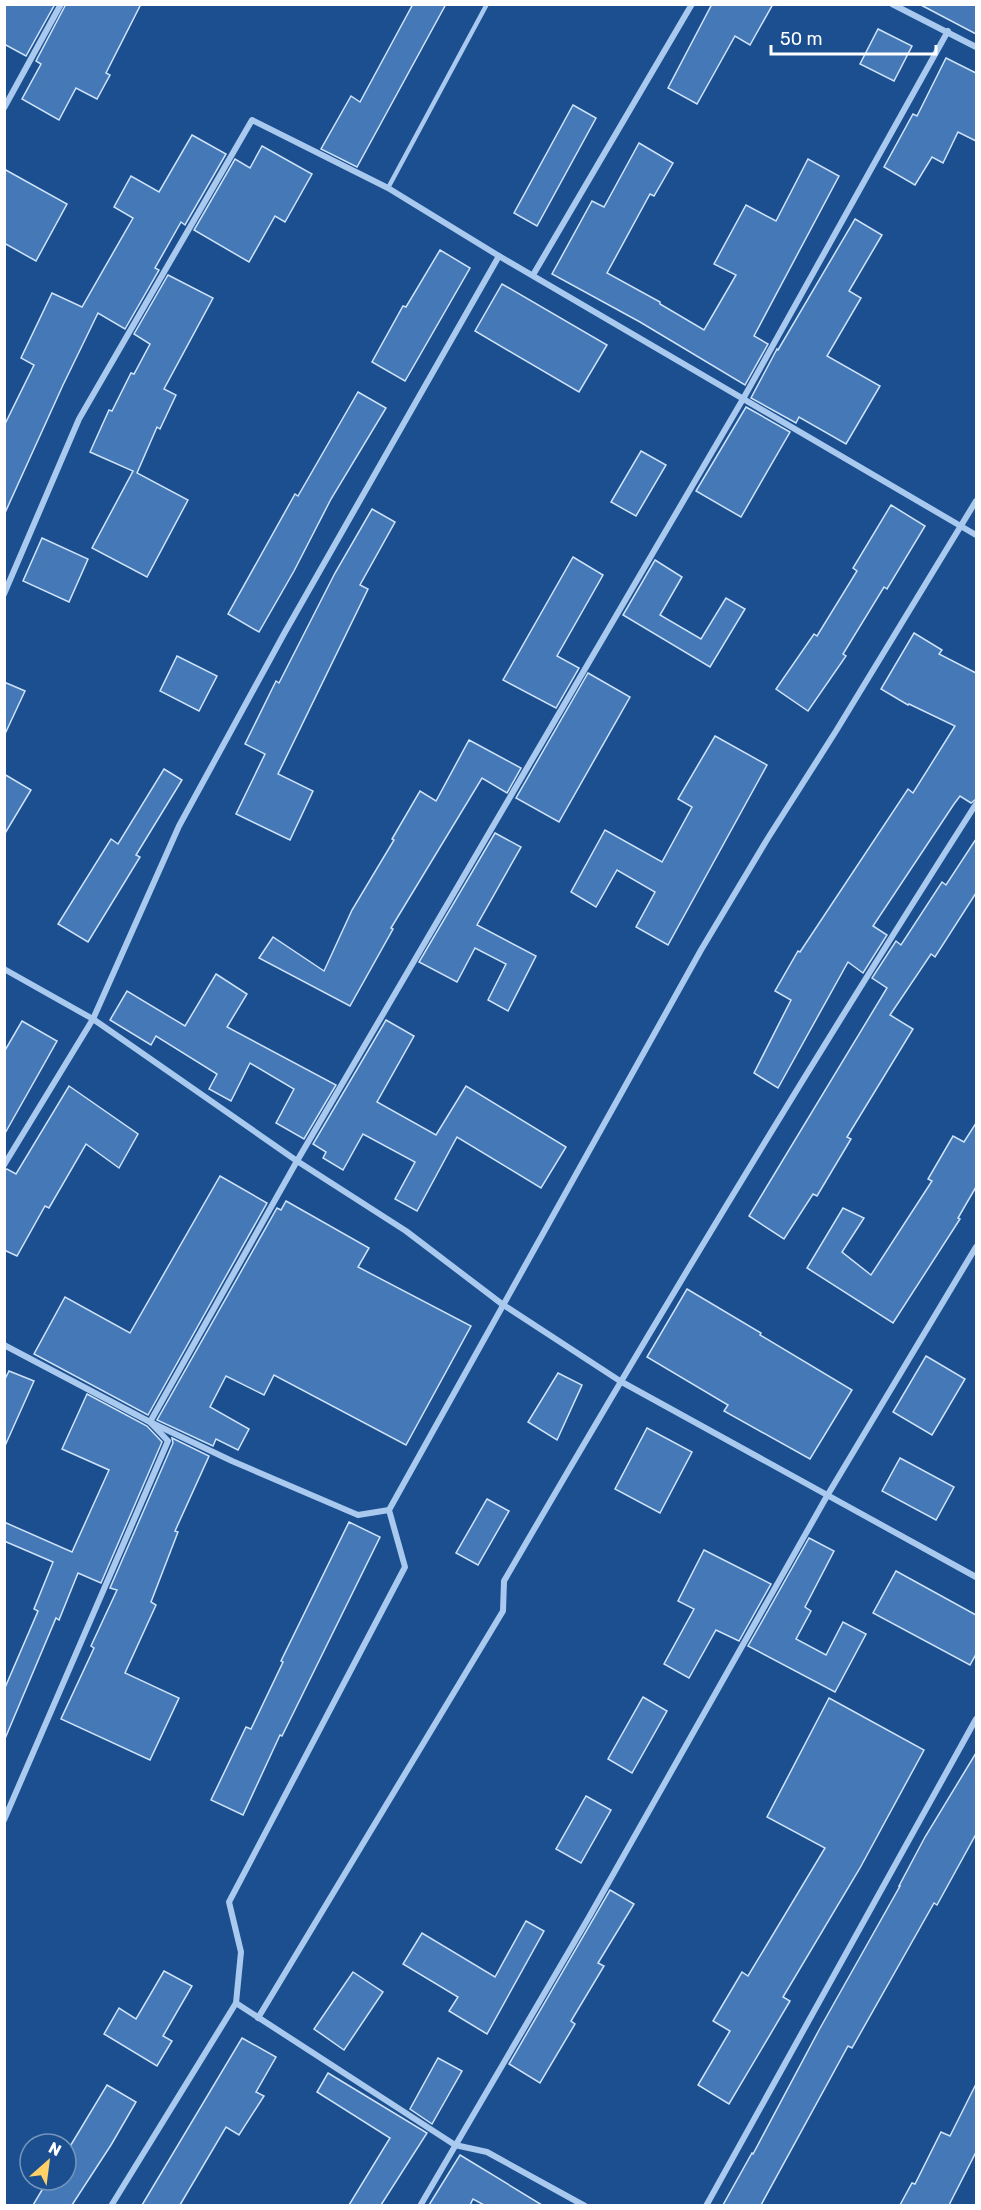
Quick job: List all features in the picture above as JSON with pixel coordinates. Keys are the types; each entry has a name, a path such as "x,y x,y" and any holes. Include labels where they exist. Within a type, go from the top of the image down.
{"street":[{"path":"4,108 61,4"},
{"path":"533,275 692,4"},
{"path":"892,4 976,47"},
{"path":"150,1422 297,1161 743,399 948,31"},
{"path":"4,594 79,419 252,120 388,188 499,256 976,535"},
{"path":"4,1166 93,1018 179,826 285,632 499,256"},
{"path":"111,2205 236,2003 241,1952 229,1902 405,1567 389,1510 701,950 976,501"},
{"path":"258,2018 503,1611 504,1581 620,1382 859,987 976,804"},
{"path":"4,969 93,1018 297,1161 406,1231 502,1304 620,1382 976,1578"},
{"path":"420,2205 589,1917 827,1496 976,1247"},
{"path":"4,1345 150,1422 232,1461 358,1515 389,1510"},
{"path":"4,1820 168,1441 150,1422"},
{"path":"706,2205 976,1719"},
{"path":"236,2003 455,2145 487,2152 585,2205"}],"lane":[{"path":"388,188 487,4"}],"building":[{"path":"4,4 55,4 26,56 4,44"},
{"path":"66,4 141,4 106,73 110,75 97,99 76,88 59,120 22,99 41,64 36,61"},
{"path":"413,4 446,4 357,167 321,149 351,96 360,102"},
{"path":"712,4 773,4 750,45 735,36 697,104 668,88"},
{"path":"919,4 976,4 976,34"},
{"path":"878,29 912,46 894,81 860,64"},
{"path":"946,58 976,73 976,141 958,132 943,163 932,157 915,185 884,167 913,114 917,116"},
{"path":"573,105 596,118 537,226 514,213"},
{"path":"192,135 226,154 185,225 181,222 155,268 159,270 125,329 98,313 4,515 4,426 34,365 21,358 52,293 82,307 133,218 114,207 131,176 159,192"},
{"path":"639,143 673,163 654,196 650,194 607,273 660,302 704,330 736,275 714,264 746,205 776,221 808,159 839,176 754,336 768,344 745,385 640,322 552,274 592,201 604,207"},
{"path":"262,146 312,174 285,222 275,216 249,262 194,230 235,159 250,168"},
{"path":"4,169 67,204 36,261 4,243"},
{"path":"855,219 882,235 849,291 861,298 827,356 880,386 846,444 799,417 796,423 751,398 777,349"},
{"path":"440,250 470,268 405,381 372,362 403,306 406,307"},
{"path":"168,275 213,298 164,389 176,395 160,429 157,427 137,473 188,500 147,577 92,548 133,471 90,452 109,410 112,411 131,373 134,374 150,344 134,334"},
{"path":"502,284 607,345 579,392 475,331"},
{"path":"358,392 386,408 331,499 259,632 228,614 295,494 298,496"},
{"path":"746,407 790,432 741,517 696,491"},
{"path":"641,451 666,465 636,516 611,502"},
{"path":"891,505 925,526 887,589 884,587 843,654 846,656 808,711 776,689 814,634 817,636 857,571 853,568"},
{"path":"372,509 395,522 360,585 368,589 278,774 313,791 290,840 236,814 265,754 245,744 276,681 279,683 335,573"},
{"path":"42,538 88,559 69,602 23,581"},
{"path":"573,557 603,575 557,656 579,668 556,708 503,680"},
{"path":"655,560 682,577 660,615 701,639 726,598 745,609 710,667 623,615"},
{"path":"914,633 942,650 939,654 976,673 976,799 971,803 960,796 954,804 873,926 887,935 863,973 848,962 778,1088 754,1073 791,1000 775,991 798,951 800,952 908,789 913,793 955,726 908,705 881,689"},
{"path":"177,656 217,676 199,711 160,691"},
{"path":"588,673 630,697 559,822 516,798"},
{"path":"4,682 25,691 4,736"},
{"path":"715,736 767,765 668,945 636,927 655,892 617,870 596,907 571,892 605,830 662,862 692,807 678,799"},
{"path":"469,740 521,768 507,793 482,778 391,928 393,929 350,1006 259,958 273,937 324,971 352,910 420,791 436,801"},
{"path":"164,769 182,780 136,855 140,857 88,942 58,924 111,839 118,844"},
{"path":"4,774 31,790 4,835"},
{"path":"495,833 521,847 477,925 536,956 508,1011 488,1000 506,964 475,948 457,982 419,962"},
{"path":"976,839 976,893 935,957 931,954 890,1015 913,1029 847,1137 851,1139 817,1196 813,1194 784,1239 749,1216 887,988 872,978 896,941 901,945 942,882 946,885"},
{"path":"216,974 247,994 227,1027 336,1085 304,1139 276,1123 294,1089 250,1063 231,1101 209,1089 217,1074 156,1036 151,1045 110,1020 127,991 185,1026"},
{"path":"386,1020 414,1036 377,1102 436,1135 466,1086 566,1147 541,1188 457,1137 417,1211 395,1199 415,1162 363,1134 343,1170 323,1158 326,1152 313,1144"},
{"path":"22,1021 57,1041 4,1135 4,1052"},
{"path":"69,1086 138,1134 119,1168 86,1144 49,1208 45,1206 17,1256 4,1250 4,1170 7,1169 16,1174"},
{"path":"976,1123 976,1187 958,1218 960,1219 893,1323 807,1268 843,1208 864,1218 842,1252 871,1275 932,1181 928,1179 953,1136 964,1142"},
{"path":"220,1176 267,1203 148,1415 34,1354 65,1297 130,1333"},
{"path":"286,1201 369,1248 358,1267 471,1326 406,1445 274,1375 264,1395 226,1376 210,1407 249,1429 238,1450 216,1439 213,1446 157,1420 277,1208 281,1210"},
{"path":"687,1289 852,1390 810,1459 724,1411 728,1405 647,1357"},
{"path":"926,1356 965,1379 932,1435 893,1412"},
{"path":"9,1371 34,1381 4,1448 4,1381"},
{"path":"558,1373 582,1385 557,1440 528,1422"},
{"path":"87,1394 147,1426 162,1442 101,1583 78,1573 59,1620 56,1618 4,1741 4,1690 38,1611 34,1609 53,1562 4,1541 4,1522 72,1552 109,1470 62,1449"},
{"path":"647,1428 692,1452 660,1513 615,1489"},
{"path":"172,1438 209,1456 175,1531 178,1532 151,1602 156,1605 125,1673 179,1698 150,1760 61,1719 94,1648 91,1646 117,1590 110,1588 173,1443"},
{"path":"900,1458 954,1487 936,1520 882,1491"},
{"path":"487,1499 509,1511 478,1565 456,1553"},
{"path":"349,1522 380,1537 282,1736 280,1735 243,1815 211,1800 246,1727 251,1729 283,1662 281,1661"},
{"path":"809,1538 834,1551 805,1607 811,1611 796,1639 826,1655 843,1622 866,1634 835,1692 748,1646"},
{"path":"704,1550 771,1584 739,1641 716,1630 689,1678 664,1664 694,1609 678,1601"},
{"path":"896,1571 976,1615 976,1654 970,1665 873,1613"},
{"path":"643,1697 667,1711 632,1773 608,1759"},
{"path":"829,1698 924,1750 860,1868 783,1997 790,2001 729,2104 698,2085 730,2031 713,2021 742,1972 748,1976 825,1848 767,1817"},
{"path":"976,1753 976,1834 937,1905 934,1903 852,2048 848,2046 761,2205 723,2205 925,1837"},
{"path":"586,1796 611,1810 581,1863 556,1849"},
{"path":"610,1890 634,1904 598,1963 604,1966 571,2021 575,2024 540,2083 509,2064"},
{"path":"526,1921 544,1931 487,2034 449,2011 458,1997 403,1964 422,1933 495,1977"},
{"path":"164,1971 192,1986 163,2036 172,2041 157,2066 104,2034 119,2008 136,2019"},
{"path":"353,1972 383,1992 344,2050 314,2029"},
{"path":"242,2038 276,2057 256,2092 264,2096 239,2135 226,2127 180,2205 142,2205"},
{"path":"438,2058 462,2071 432,2124 410,2109"},
{"path":"328,2073 427,2133 381,2205 349,2205 390,2138 317,2092"},
{"path":"976,2084 976,2152 949,2205 900,2205 912,2183 915,2184 941,2132 950,2136"},
{"path":"107,2085 136,2102 72,2205 33,2205 41,2192 78,2192 78,2133"},
{"path":"460,2155 542,2205 484,2205 473,2199 470,2205 429,2205"}]}
